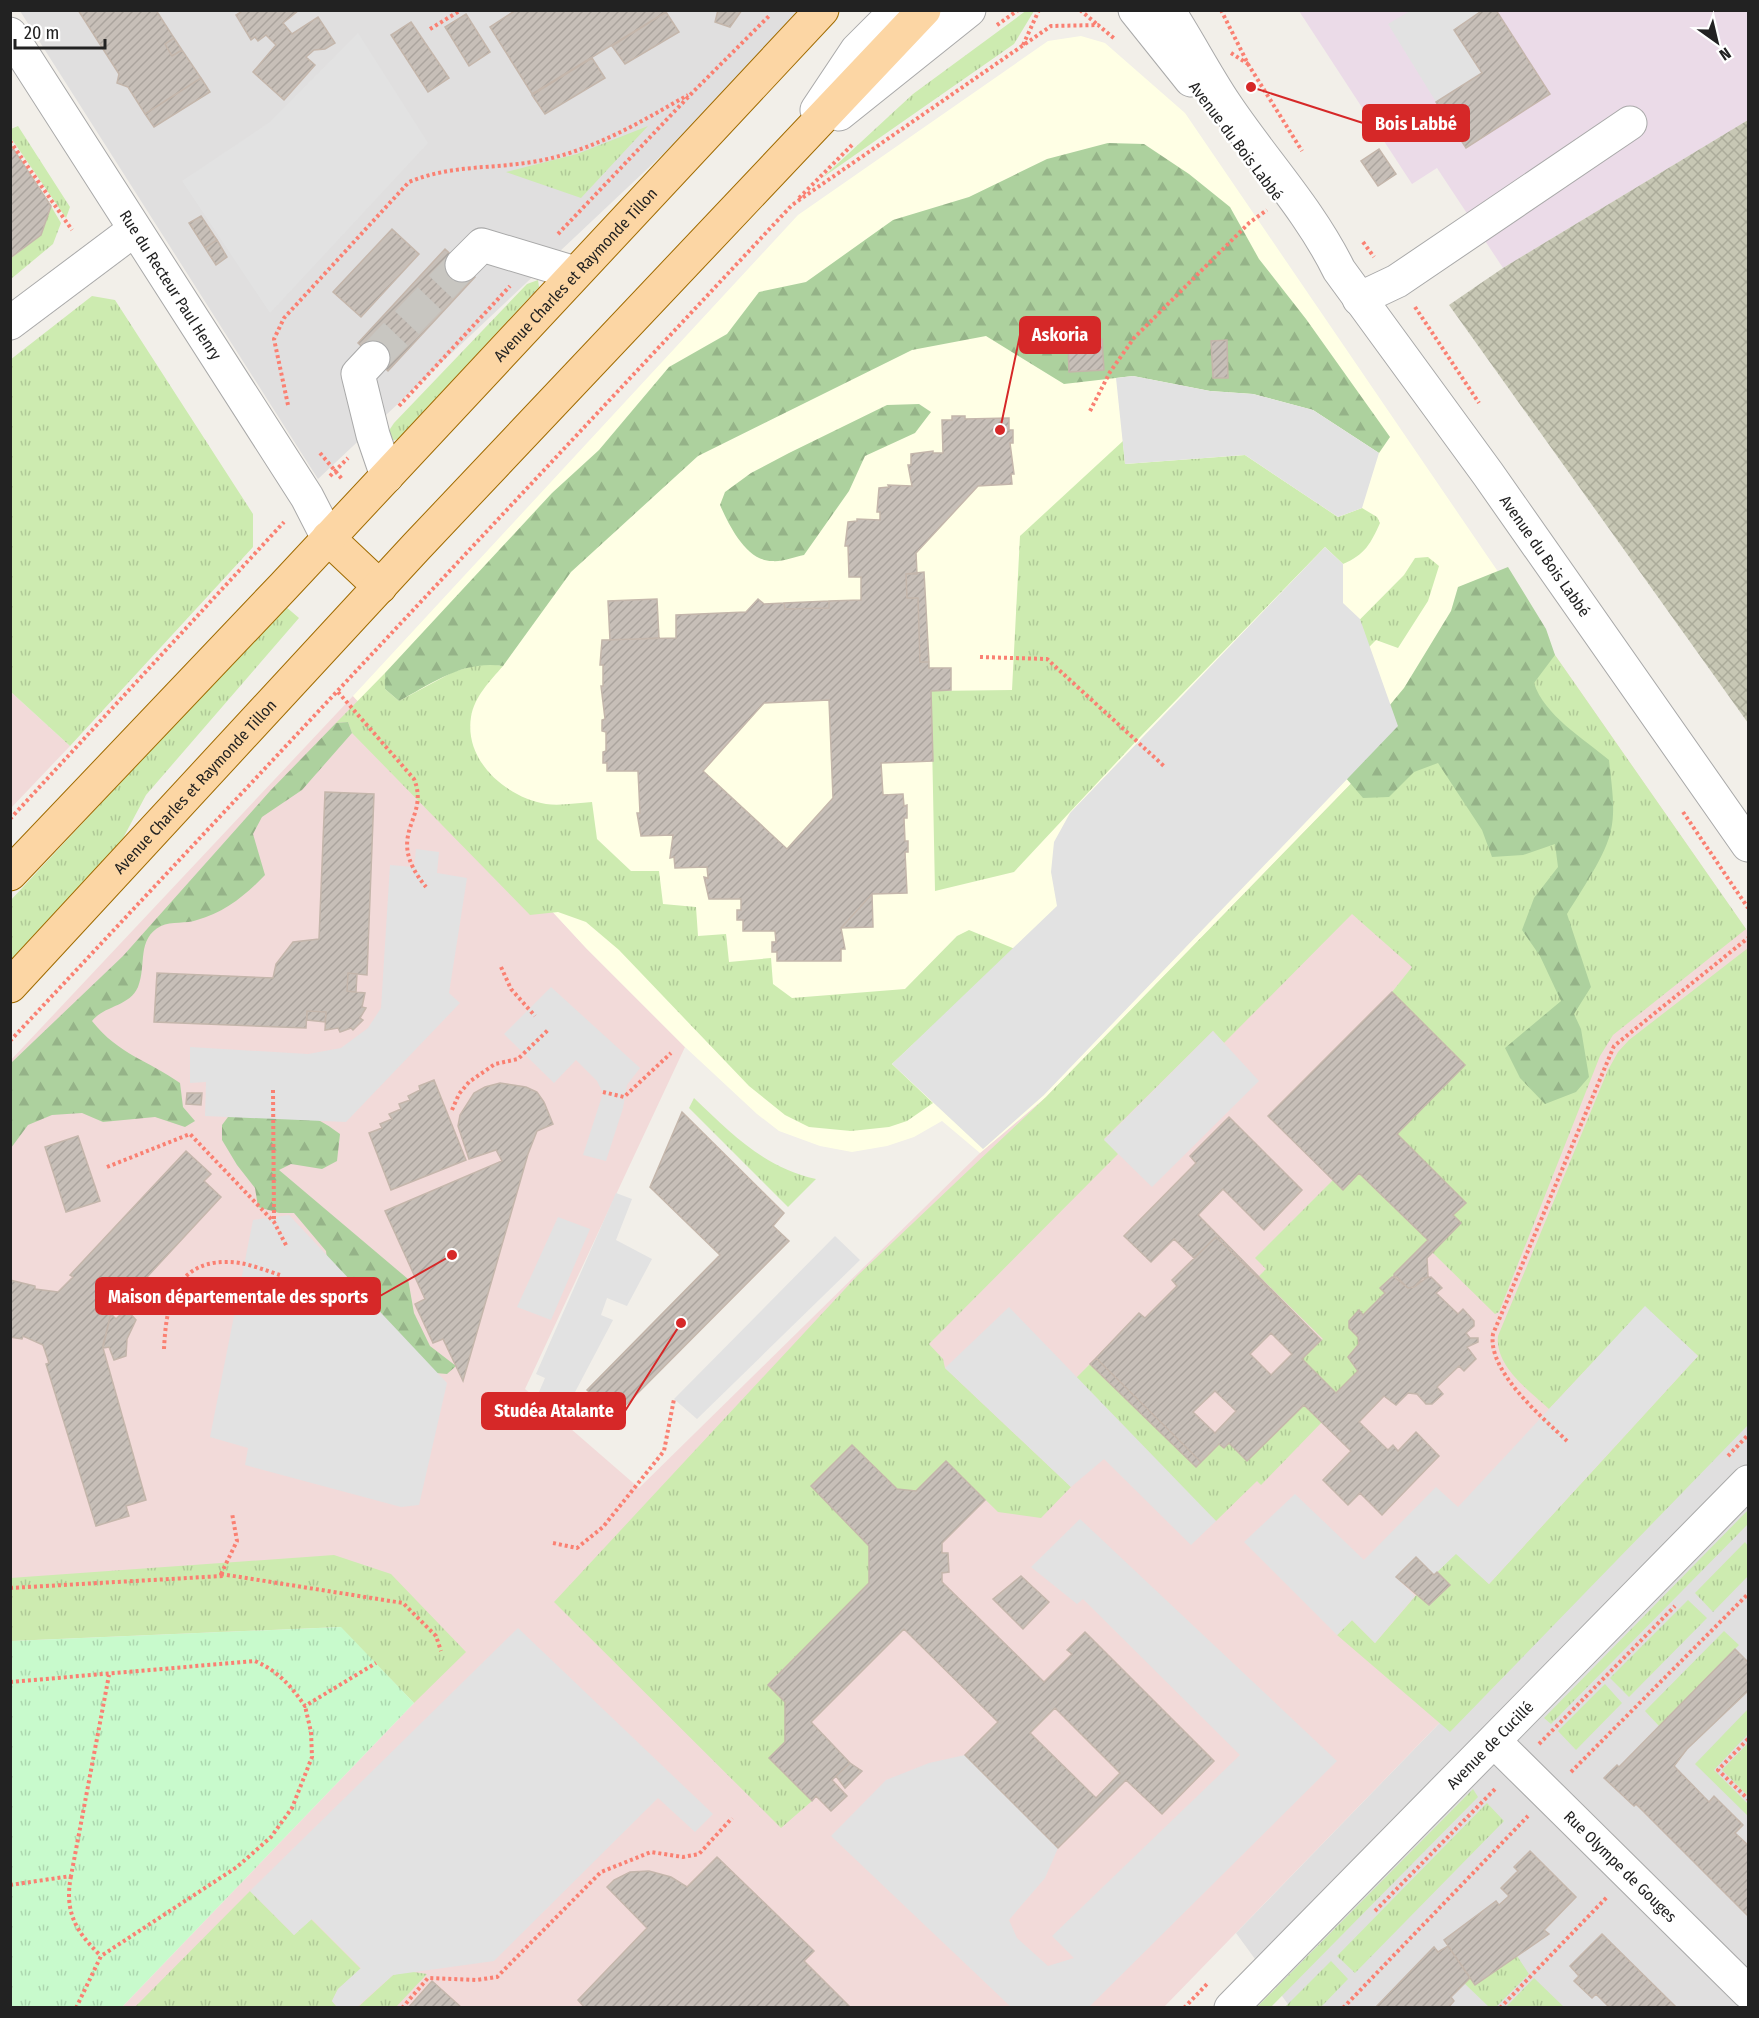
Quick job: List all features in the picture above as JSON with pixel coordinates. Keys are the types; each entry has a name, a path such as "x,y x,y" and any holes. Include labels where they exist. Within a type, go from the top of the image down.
{"main road":[{"name":"Avenue Charles et Raymonde Tillon","path":"10,874 822,10"},
{"name":"Avenue Charles et Raymonde Tillon","path":"10,986 417,546 924,10"},
{"path":"328,538 380,587"}],"street":[{"name":"Avenue Charles et Raymonde Tillon","path":"790,151 857,50 897,10"},
{"name":"Avenue Charles et Raymonde Tillon","path":"790,151 969,10"},
{"name":"Avenue du Bois Labbé","path":"1134,10 1175,44 1293,194 1359,299 1488,474 1749,845"},
{"name":"Avenue du Bois Labbé","path":"1168,10 1175,44"},
{"name":"Avenue du Bois Labbé","path":"1175,44 1180,10"},
{"path":"1105,18 1175,44"},
{"name":"Rue du Recteur Paul Henry","path":"10,34 307,497 328,538"},
{"path":"1359,299 1397,281 1630,123"},
{"path":"10,323 134,230"},
{"path":"462,265 482,245 575,273"},
{"path":"373,358 358,374 373,435 376,487"},
{"name":"Avenue de Cucillé","path":"1231,2007 1749,1482"},
{"name":"Rue Olympe de Gouges","path":"1494,1742 1749,1992"}],"path":[{"path":"430,29 461,10"},
{"path":"1022,46 1039,10"},
{"path":"1080,10 1105,18 1125,48"},
{"path":"1221,10 1248,64"},
{"path":"10,1041 792,205 1051,26 1105,18"},
{"path":"289,410 274,339 284,318 409,182 434,172 534,162 611,138 692,93"},
{"path":"10,141 72,230"},
{"path":"1089,411 1110,372 1134,338 1250,224 1268,210"},
{"path":"314,446 334,472 376,487"},
{"path":"417,546 448,575"},
{"path":"980,657 1047,659 1165,767"},
{"path":"338,692 414,779 419,791 406,841 407,854 412,871 426,887"},
{"path":"1567,1441 1519,1396 1491,1347 1493,1334 1614,1046 1749,938"},
{"path":"501,967 511,989 535,1016"},
{"path":"452,1110 459,1094 469,1082 495,1065 519,1059 548,1030"},
{"path":"603,1092 624,1097 671,1053"},
{"path":"273,1090 274,1222"},
{"path":"107,1167 190,1134 274,1222 287,1247"},
{"path":"164,1349 166,1313 174,1290 188,1275 204,1266 226,1262 280,1275"},
{"path":"553,1543 577,1548 603,1527 664,1451 674,1399"},
{"path":"10,1588 223,1576 221,1574 237,1541 232,1514"},
{"path":"221,1574 402,1603 436,1636 441,1651"},
{"path":"10,1682 255,1661 270,1668 290,1684 305,1706 311,1732 312,1757 292,1808 271,1838 237,1867 101,1956 76,2007"},
{"path":"305,1706 376,1663"},
{"path":"101,1956 84,1940 70,1914 67,1895 109,1674"},
{"path":"1749,1738 1718,1770 1749,1799"},
{"path":"402,2007 428,1978 476,1980 496,1977 601,1872 651,1852 683,1857 699,1854 732,1818"},
{"path":"1500,2007 1629,1874"},
{"path":"10,1885 71,1876"}],"shaded area":[{"path":"20,11 815,11 318,479"},
{"path":"1299,11 1748,11 1748,120 1503,268 1437,168 1412,184"},
{"path":"1410,11 1483,11 1482,73 1436,102 1388,24"},
{"path":"358,33 428,143 270,313 182,181 270,122"},
{"path":"1081,36 1105,43 1185,113 1548,645 1409,724 1046,1097 980,1153 942,1121 914,1137 887,1146 852,1152 820,1146 779,1131 757,1114 685,1047 586,948 353,696 798,215 1048,41"},
{"path":"1748,120 1748,723 1449,305 1503,268"},
{"path":"1133,376 1210,391 1253,394 1313,410 1379,453 1362,508 1338,517 1245,455 1125,464 1116,378"},
{"path":"1325,547 1343,564 1343,603 1360,619 1398,726 1044,1095 983,1149 892,1064 1057,906 1051,872 1054,842 1070,813"},
{"path":"1548,645 1748,932 1748,1405 1164,2007 122,2007 414,1703 340,1627 11,1641 10,1061 353,696 586,948 685,1047 525,1389 639,1488 980,1153 1046,1097 1409,724"},
{"path":"11,692 70,746 11,808"},
{"path":"416,849 439,852 437,873 467,878 449,993 460,1003 346,1122 205,1116 206,1082 190,1083 190,1047 308,1054 341,1048 368,1028 381,1008 390,865 414,867"},
{"path":"551,987 640,1068 627,1085 623,1108 606,1161 583,1155 603,1093 597,1081 576,1060 554,1083 504,1034"},
{"path":"1213,1031 1259,1081 1152,1187 1104,1140"},
{"path":"616,1193 632,1199 616,1240 652,1259 627,1306 607,1298 601,1315 613,1320 574,1394 563,1394 556,1412 536,1399 545,1378 536,1374"},
{"path":"289,1215 447,1383 419,1505 401,1507 245,1465 248,1448 210,1437 253,1220"},
{"path":"558,1217 590,1229 551,1320 517,1307"},
{"path":"835,1236 860,1260 697,1419 674,1399"},
{"path":"1645,1306 1698,1356 1489,1584 1456,1554 1434,1575 1396,1577 1415,1596 1375,1643 1352,1620 1337,1635 1244,1542 1295,1494 1364,1560 1436,1487 1458,1507"},
{"path":"1009,1307 1216,1521 1191,1545 1104,1459 1071,1487 945,1368"},
{"path":"1748,1405 1748,2007 1290,2007 1236,1933"},
{"path":"1080,1519 1337,1761 1089,2007 1011,2007 831,1836 886,1780 929,1763 965,1755 1058,1848 1045,1878 1009,1920 1017,1938 1048,1966 1074,1958 1052,1936 1240,1755 1083,1599 1077,1604 1031,1567"},
{"path":"518,1628 713,1814 695,1832 658,1798 494,1961 393,1975 357,2007 337,2007 332,2001 338,1989 361,1968 312,1919 294,1935 250,1891"}],"green space":[{"path":"1027,10 1034,11 1014,44 822,178 913,94"},
{"path":"18,126 70,207 66,218 11,138 11,129"},
{"path":"648,126 581,198 506,172 577,154"},
{"path":"1108,143 1144,144 1189,174 1230,207 1259,259 1306,319 1390,437 1379,453 1313,410 1253,394 1210,391 1133,376 1064,384 986,336 912,350 698,456 571,572 503,666 475,666 449,674 399,701 385,689 385,673 552,493 599,450 669,367 727,334 759,292 806,282 893,220 969,197 1047,159"},
{"path":"51,206 61,223 53,244 11,279 11,258 41,235"},
{"path":"538,280 539,287 398,439 391,441 388,432 394,423 527,284"},
{"path":"92,296 115,300 253,514 253,547 70,746 11,692 10,360"},
{"path":"919,404 931,412 915,433 865,456 849,491 804,555 772,561 754,555 746,549 720,505 725,492 751,473 887,405"},
{"path":"1123,441 1125,464 1245,455 1338,517 1362,508 1377,517 1380,523 1366,548 1357,557 1343,564 1325,547 1141,736 1014,872 935,891 931,691 1012,690 1020,536"},
{"path":"1428,557 1439,566 1428,601 1398,648 1376,640 1121,900 1101,881 1404,575 1415,558"},
{"path":"1508,567 1546,629 1555,655 1534,683 1539,695 1546,706 1566,726 1609,760 1613,795 1612,822 1604,850 1567,914 1591,987 1574,1014 1581,1029 1589,1077 1576,1092 1545,1104 1520,1078 1505,1048 1561,1001 1540,956 1522,930 1534,898 1558,867 1555,844 1523,855 1492,857 1482,830 1438,763 1414,772 1389,797 1363,798 1345,777 1365,735 1404,688 1451,611 1458,587"},
{"path":"285,606 299,618 146,795 113,857 11,965 10,901"},
{"path":"1548,645 1746,929 1613,1035 1600,1056 1499,1312 1495,1314 1432,1252 1461,1223 1453,1215 1466,1203 1397,1134 1465,1065 1392,992 1412,967 1352,914 1224,1043 1213,1031 1104,1139 1118,1154 929,1344 943,1359 945,1368 1071,1487 1041,1518 998,1512 946,1461 916,1491 897,1489 852,1445 811,1486 869,1546 869,1583 768,1684 785,1702 785,1742 769,1758 812,1801 781,1828 554,1602 857,1276 1046,1097 1409,724"},
{"path":"483,663 503,666 479,696 471,717 474,748 481,762 491,774 516,794 531,800 551,805 592,802 597,839 631,871 659,871 663,904 696,907 698,936 726,934 729,962 771,958 773,984 792,998 905,989 957,936 969,930 1015,949 892,1064 933,1103 907,1121 889,1127 851,1131 809,1127 785,1115 749,1086 619,950 586,922 558,912 530,915 352,733 348,722 336,723 385,673 385,689 399,701 453,672"},
{"path":"348,722 352,733 302,790 262,817 253,834 265,875 242,896 216,913 193,921 165,924 153,931 145,945 141,979 134,994 92,1021 113,1042 180,1083 183,1107 195,1121 185,1127 155,1117 103,1122 82,1113 52,1115 28,1125 11,1148 11,1063 123,956 270,791 336,723"},
{"path":"1748,948 1748,1425 1450,1732 1337,1635 1352,1620 1375,1643 1418,1593 1429,1605 1450,1585 1437,1572 1456,1553 1489,1584 1698,1356 1645,1307 1549,1409 1523,1386 1508,1368 1502,1358 1498,1336 1608,1070 1618,1052 1629,1040"},
{"path":"694,1098 749,1148 764,1158 797,1174 816,1179 788,1207 689,1108"},
{"path":"251,1110 277,1110 308,1115 340,1134 337,1161 322,1169 291,1164 279,1170 408,1279 414,1313 430,1346 456,1366 447,1374 424,1372 328,1268 326,1251 294,1213 279,1213 258,1207 255,1188 237,1165 222,1140 222,1125 228,1117"},
{"path":"1359,1173 1428,1240 1381,1288 1385,1293 1363,1315 1359,1311 1349,1321 1349,1328 1358,1337 1359,1344 1348,1357 1358,1371 1336,1393 1302,1359 1323,1339 1259,1276 1266,1269 1255,1258 1333,1180 1343,1190"},
{"path":"1090,1364 1196,1467 1219,1444 1224,1448 1229,1443 1247,1461 1304,1405 1322,1422 1261,1485 1257,1481 1216,1521 1070,1384"},
{"path":"1748,1510 1748,1524 1551,1724 1544,1718"},
{"path":"1745,1542 1748,1546 1748,1576 1713,1612 1695,1593"},
{"path":"334,1555 391,1574 466,1652 414,1703 340,1627 11,1641 10,1578"},
{"path":"1688,1600 1707,1618 1629,1697 1610,1678"},
{"path":"341,1627 414,1703 122,2007 11,2007 11,1641"},
{"path":"1724,1631 1739,1645 1659,1726 1645,1711"},
{"path":"1605,1684 1622,1703 1576,1750 1558,1731"},
{"path":"1748,1709 1748,1734 1714,1770 1748,1804 1748,1816 1695,1764"},
{"path":"1748,1743 1748,1796 1722,1770"},
{"path":"1473,1789 1478,1797 1271,2007 1257,2007"},
{"path":"1487,1803 1504,1821 1355,1973 1337,1956"},
{"path":"250,1891 294,1935 311,1919 361,1969 338,1989 332,2001 337,2007 134,2008"},
{"path":"1517,1956 1529,1974 1496,2007 1489,2007 1464,1983 1470,1978 1475,1985"},
{"path":"1331,1961 1348,1979 1321,2007 1285,2007"},
{"path":"407,1971 427,1974 396,2007 357,2008 393,1975"},
{"path":"1534,1978 1564,2007 1506,2007"}],"building":[{"path":"78,10 156,10 174,38 165,44 172,56 182,50 201,78 145,114 128,87 117,83 119,74"},
{"path":"244,10 299,10 283,23 292,34 318,17 335,43 325,49 314,50 306,57 315,65 284,100 253,72 276,45 266,35 258,41 255,37 251,40 236,15"},
{"path":"516,10 665,10 666,12 532,94 490,27"},
{"path":"718,10 742,10 730,27 715,22"},
{"path":"1483,10 1496,10 1550,94 1466,148 1436,102 1482,73 1454,30"},
{"path":"666,12 679,32 625,64 612,46"},
{"path":"466,14 490,52 469,66 445,27"},
{"path":"411,22 449,78 428,92 391,35"},
{"path":"174,38 182,50 172,56 165,44"},
{"path":"592,58 605,78 545,114 532,95"},
{"path":"201,78 210,92 154,127 145,114"},
{"path":"10,144 51,206 41,235 10,258"},
{"path":"1379,149 1396,174 1378,186 1361,161"},
{"path":"201,216 217,240 205,248 189,223"},
{"path":"392,229 419,254 361,317 333,292"},
{"path":"217,240 227,257 216,265 205,248"},
{"path":"445,249 475,277 388,371 358,343"},
{"path":"1102,339 1104,370 1069,372 1068,341"},
{"path":"1227,340 1228,378 1213,378 1211,341"},
{"path":"952,416 965,416 965,419 1009,418 1009,430 1013,430 1013,443 1010,443 1014,474 1011,474 1012,484 978,486 916,553 917,574 906,574 907,598 918,598 920,662 929,662 929,668 951,668 951,690 931,691 933,761 881,763 883,795 903,794 904,806 907,805 907,818 904,818 905,841 908,841 908,852 905,852 907,893 872,894 841,928 845,949 841,949 841,961 777,961 777,952 772,952 772,942 776,942 775,931 743,931 743,920 737,920 737,910 741,910 741,899 709,899 704,877 708,878 707,867 675,868 674,857 670,858 673,835 641,836 637,813 640,813 638,771 607,771 607,763 603,763 603,752 606,751 606,732 602,731 602,720 605,719 601,686 603,686 603,665 600,665 602,640 676,638 676,615 746,612 758,599 764,604 784,603 785,609 829,608 829,601 861,600 861,577 849,577 848,546 845,546 848,522 857,521 857,519 880,520 880,512 877,512 879,488 889,487 888,485 912,486 908,465 911,465 911,454 933,451 933,453 943,453 942,420 952,420","holes":["829,700 833,798 787,849 703,771 764,703"]},
{"path":"924,572 929,662 920,662 918,598 907,598 906,574"},
{"path":"657,599 659,638 610,640 608,601"},
{"path":"829,601 829,608 785,609 784,603"},
{"path":"325,792 374,794 367,975 348,973 347,991 365,993 362,1007 366,1008 360,1018 363,1020 353,1030 351,1028 340,1032 338,1028 325,1030 326,1012 307,1011 306,1028 154,1022 157,973 273,978 276,964 293,942 319,939"},
{"path":"872,894 873,927 841,928"},
{"path":"348,973 357,974 356,992 347,991"},
{"path":"1392,992 1465,1065 1397,1134 1466,1203 1453,1215 1461,1223 1427,1258 1428,1277 1414,1287 1408,1288 1394,1277 1394,1274 1428,1240 1359,1173 1343,1190 1268,1116"},
{"path":"307,1011 326,1012 325,1022 307,1020"},
{"path":"434,1080 466,1160 391,1190 369,1133 382,1128 380,1124 392,1119 389,1114 401,1109 399,1104 410,1100 408,1096 420,1090 419,1086"},
{"path":"500,1083 526,1087 537,1092 553,1124 537,1131 528,1154 463,1381 443,1339 433,1343 415,1304 425,1299 385,1211 502,1161 496,1150 469,1159 458,1126 460,1115 474,1093"},
{"path":"187,1093 202,1093 201,1105 186,1104"},
{"path":"682,1112 784,1213 773,1226 789,1241 615,1416 587,1390 720,1255 650,1187"},
{"path":"1229,1117 1302,1190 1264,1230 1223,1189 1198,1215 1321,1340 1216,1237 1194,1258 1174,1239 1151,1262 1124,1236 1196,1163 1190,1156"},
{"path":"78,1136 100,1201 66,1212 45,1147"},
{"path":"186,1151 211,1174 204,1181 221,1197 110,1317 103,1348 146,1500 126,1506 129,1516 96,1526 46,1364 49,1363 43,1345 23,1336 22,1339 10,1337 10,1280 35,1286 35,1289 58,1292 73,1277 70,1275"},
{"path":"1216,1237 1321,1340 1302,1359 1336,1393 1358,1371 1348,1357 1359,1344 1358,1337 1349,1328 1349,1321 1359,1310 1363,1315 1385,1293 1380,1288 1392,1277 1397,1277 1408,1288 1414,1287 1423,1278 1431,1277 1442,1288 1436,1293 1458,1314 1463,1309 1474,1321 1474,1326 1466,1333 1470,1338 1478,1338 1478,1342 1467,1347 1476,1359 1464,1371 1459,1366 1437,1387 1443,1394 1432,1404 1426,1404 1417,1394 1408,1393 1396,1405 1384,1396 1359,1422 1388,1450 1393,1445 1398,1451 1416,1432 1439,1456 1382,1515 1360,1493 1348,1505 1323,1480 1351,1451 1304,1405 1247,1461 1229,1443 1224,1448 1219,1444 1201,1462 1096,1358 1139,1313 1145,1318 1177,1286 1172,1280","holes":["1271,1333 1292,1354 1271,1375 1250,1354","1215,1391 1236,1411 1215,1433 1193,1412"]},
{"path":"126,1309 136,1320 127,1339 126,1356 114,1360 109,1347 103,1348 103,1345 111,1314 116,1319"},
{"path":"1096,1358 1201,1462 1196,1467 1090,1364"},
{"path":"852,1445 897,1489 916,1491 946,1461 985,1500 942,1543 942,1553 948,1553 949,1572 942,1573 942,1582 1044,1682 1072,1654 1067,1650 1085,1632 1214,1761 1162,1814 1126,1780 1058,1848 965,1755 998,1722 904,1629 811,1722 850,1763 832,1780 847,1796 831,1811 816,1796 812,1801 769,1758 785,1742 785,1702 768,1685 869,1583 869,1546 811,1486","holes":["1055,1708 1120,1773 1096,1798 1030,1733"]},
{"path":"1416,1557 1434,1575 1437,1572 1450,1585 1429,1605 1396,1577"},
{"path":"1021,1576 1049,1602 1023,1629 993,1599"},
{"path":"1735,1649 1748,1662 1748,1691 1687,1749 1674,1766 1709,1802 1714,1796 1743,1825 1735,1833 1748,1845 1748,1916 1636,1804 1634,1806 1604,1778 1617,1765 1619,1767"},
{"path":"850,1763 862,1771 845,1788 836,1776"},
{"path":"1530,1851 1576,1897 1544,1930 1549,1934 1475,1985 1444,1940 1496,1901 1499,1905 1509,1896 1501,1888 1518,1871 1514,1867"},
{"path":"717,1857 814,1951 804,1961 851,2008 585,2008 578,2000 647,1928 607,1887 614,1880 630,1872 649,1871 671,1877 687,1887"},
{"path":"1602,1934 1677,2008 1610,2008 1596,1994 1592,1998 1574,1981 1579,1976 1570,1966"},
{"path":"1448,1946 1470,1978 1451,1997 1454,2001 1448,2008 1375,2008 1434,1947 1438,1952"},
{"path":"432,1981 462,2008 408,2008"}],"tunnel":[{"path":"373,358 462,265"}],"place":[{"name":"Bois Labbé","path":"1251,87"},
{"name":"Askoria","path":"1000,430"},
{"name":"Maison départementale des sports","path":"452,1255"},
{"name":"Studéa Atalante","path":"681,1323"}]}
